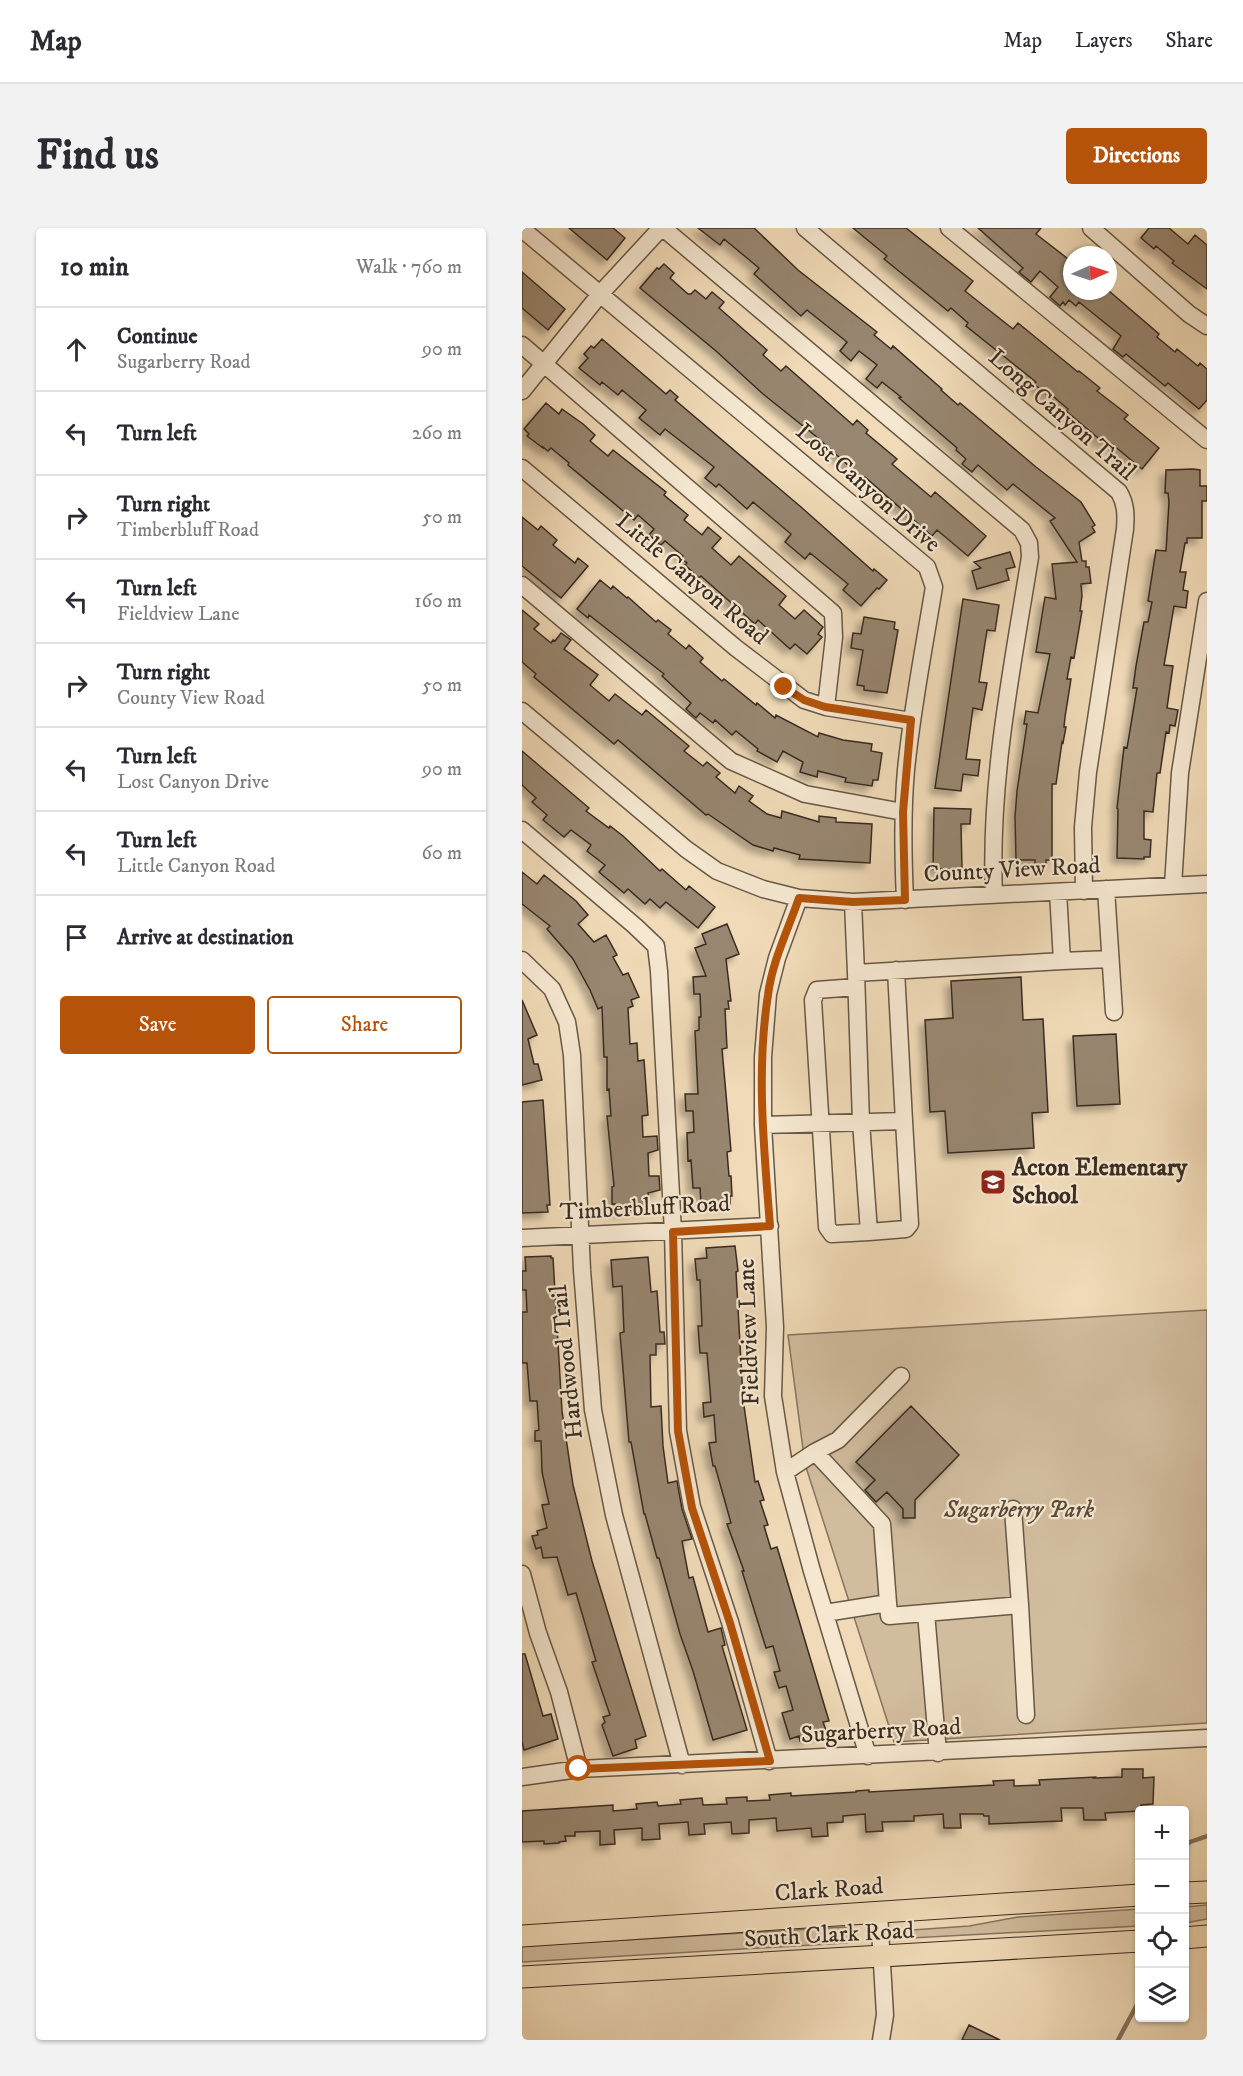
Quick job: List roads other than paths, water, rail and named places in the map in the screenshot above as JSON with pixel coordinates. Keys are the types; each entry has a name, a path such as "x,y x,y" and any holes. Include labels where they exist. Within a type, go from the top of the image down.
{"main road":[{"path":"1189,1893 1207,1892"},
{"name":"Clark Road","path":"522,1936 1135,1895"},
{"path":"1189,1938 1207,1936"},
{"name":"South Clark Road","path":"522,1977 882,1958 1135,1941"}],"street":[{"path":"522,391 602,293 662,228 1022,530 1029,543 1030,557 996,782 992,847 994,895"},
{"name":"Long Canyon Trail","path":"805,228 1119,492 1124,501 1125,530 1085,801 1082,853 1084,891"},
{"path":"949,228 1207,440"},
{"path":"1091,228 1189,314 1207,326"},
{"name":"Lost Canyon Drive","path":"522,229 602,293 927,567 934,587 911,720 903,812 905,900"},
{"path":"522,345 833,613 834,637 825,707"},
{"name":"Little Canyon Road","path":"522,468 784,687 804,700 825,707 911,720"},
{"path":"522,585 731,761 805,794 903,812"},
{"path":"1173,886 1180,773 1207,601"},
{"name":"County View Road","path":"522,711 686,849 717,871 763,889 799,898 853,902 1207,884"},
{"path":"522,830 656,946 673,1232 678,1431 692,1508 730,1623 770,1761"},
{"path":"1106,889 1114,1012"},
{"path":"1058,892 1062,961"},
{"name":"Fieldview Lane","path":"799,898 777,958 768,994 763,1057 763,1125 775,1327 773,1396 784,1472 868,1756"},
{"path":"853,902 861,1122 869,1232"},
{"path":"896,970 910,1224 906,1228 832,1234 827,1227 820,1125 813,1000 817,990 896,970 1110,959"},
{"name":"Hardwood Trail","path":"522,960 552,989 567,1022 572,1055 582,1270 595,1422 614,1515 682,1765"},
{"path":"763,1125 904,1121"},
{"name":"Timberbluff Road","path":"522,1238 770,1226"},
{"path":"784,1472 838,1440 901,1376"},
{"path":"815,1452 882,1524 889,1616 1020,1605"},
{"path":"1013,1509 1026,1714"},
{"path":"522,1574 538,1633 559,1692 579,1769"},
{"path":"825,1613 888,1603"},
{"path":"926,1613 938,1753"},
{"name":"Sugarberry Road","path":"522,1777 579,1769 1207,1738"},
{"path":"879,1912 885,2015 881,2040"}],"waterway":[{"path":"1189,1843 1207,1836"},
{"path":"1118,2040 1135,2008"}],"place":[{"name":"Acton Elementary School","path":"993,1182"}],"park label":[{"name":"Sugarberry Park","path":"1019,1510"}]}
